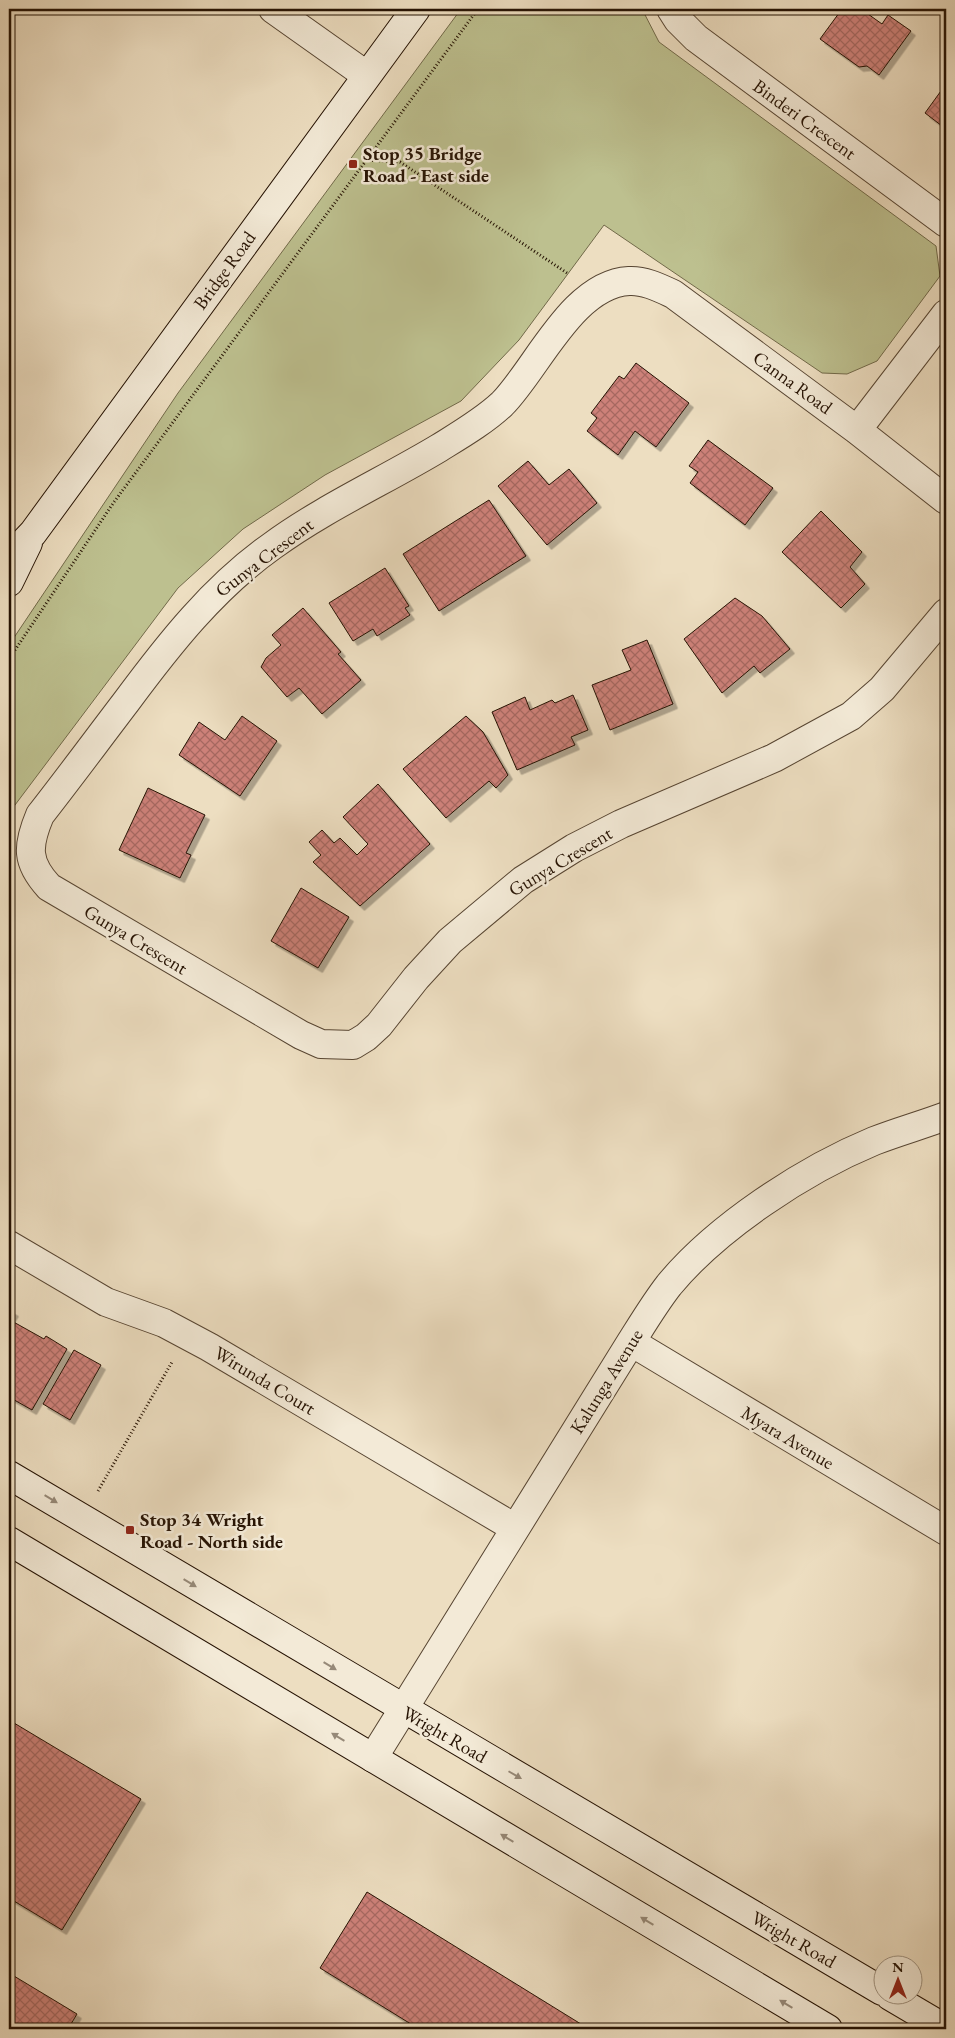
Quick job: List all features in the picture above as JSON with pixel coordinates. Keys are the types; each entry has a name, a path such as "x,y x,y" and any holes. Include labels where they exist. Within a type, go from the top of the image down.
{"street":[{"path":"272,9 366,75"},
{"name":"Bridge Road","path":"9,558 33,533 416,9"},
{"name":"Binderi Crescent","path":"671,9 678,20 696,38 946,223"},
{"name":"Gunya Crescent","path":"630,280 615,283 597,293 561,326 502,404 452,439 304,524 270,546 205,603 146,674 40,815 31,837 31,857 36,873 49,887 301,1034 321,1044 352,1045 366,1037 379,1025 416,978 450,942 523,880 574,848 622,824 774,758 851,716 882,689 946,613"},
{"name":"Canna Road","path":"630,280 652,284 673,294 857,430 946,500"},
{"path":"857,430 946,314"},
{"name":"Bridge Road","path":"9,582 33,533"},
{"name":"Kalunga Avenue","path":"373,1758 630,1342 670,1284 736,1222 776,1193 825,1165 874,1142 946,1116"},
{"name":"Wirunda Court","path":"9,1245 106,1302 164,1323 188,1336 515,1528"},
{"name":"Myara Avenue","path":"630,1342 946,1531"},
{"name":"Wright Road","path":"9,1475 872,1985"},
{"path":"9,1541 828,2029"},
{"path":"908,2006 946,2028"}],"path":[{"path":"9,659 114,502 478,9"},
{"path":"365,160 400,162 597,293"},
{"path":"96,1495 188,1336"}],"green space":[{"path":"461,9 642,9 659,42 936,246 940,276 877,361 847,374 822,373 604,225 519,340 461,401 325,475 243,529 178,588 9,813 9,645 178,393"}],"building":[{"path":"842,9 861,9 882,24 888,15 911,31 879,75 867,66 859,67 820,39"},
{"path":"946,84 946,129 925,113"},
{"path":"636,363 689,403 656,447 635,431 618,455 587,431 597,418 591,413 619,376 624,379"},
{"path":"708,440 773,488 745,525 690,483 698,472 689,466"},
{"path":"528,461 549,485 569,469 597,503 547,545 498,486"},
{"path":"489,500 526,556 439,611 403,554"},
{"path":"821,511 862,552 850,567 865,584 841,608 782,552"},
{"path":"385,568 409,606 405,608 410,615 377,636 373,629 353,641 329,603"},
{"path":"735,598 762,616 790,649 760,673 754,666 722,693 684,639"},
{"path":"303,608 341,652 338,654 361,680 322,714 299,688 287,697 261,667 266,658 281,645 272,635"},
{"path":"647,640 673,704 610,730 592,685 631,670 622,650"},
{"path":"573,695 588,730 571,737 575,745 517,770 492,712 525,697 530,710 552,700 555,703"},
{"path":"242,716 277,741 240,796 179,755 199,722 225,740"},
{"path":"466,716 483,732 508,775 496,788 489,781 446,818 403,769"},
{"path":"378,784 430,844 360,906 313,862 321,855 309,842 322,830 334,843 340,838 357,855 368,844 343,817"},
{"path":"148,788 205,815 186,853 191,855 180,878 119,850"},
{"path":"301,888 349,917 318,968 271,941"},
{"path":"9,1309 14,1312 9,1320"},
{"path":"10,1320 44,1339 46,1336 67,1349 32,1410 9,1397"},
{"path":"74,1350 101,1365 70,1420 43,1404"},
{"path":"9,1720 141,1799 62,1930 9,1898"},
{"path":"367,1892 589,2029 419,2029 320,1968"},
{"path":"9,1973 77,2014 68,2029 9,2029"}],"place":[{"name":"Stop 35 Bridge Road - East side","path":"353,164"},
{"name":"Stop 34 Wright Road - North side","path":"130,1530"}]}
